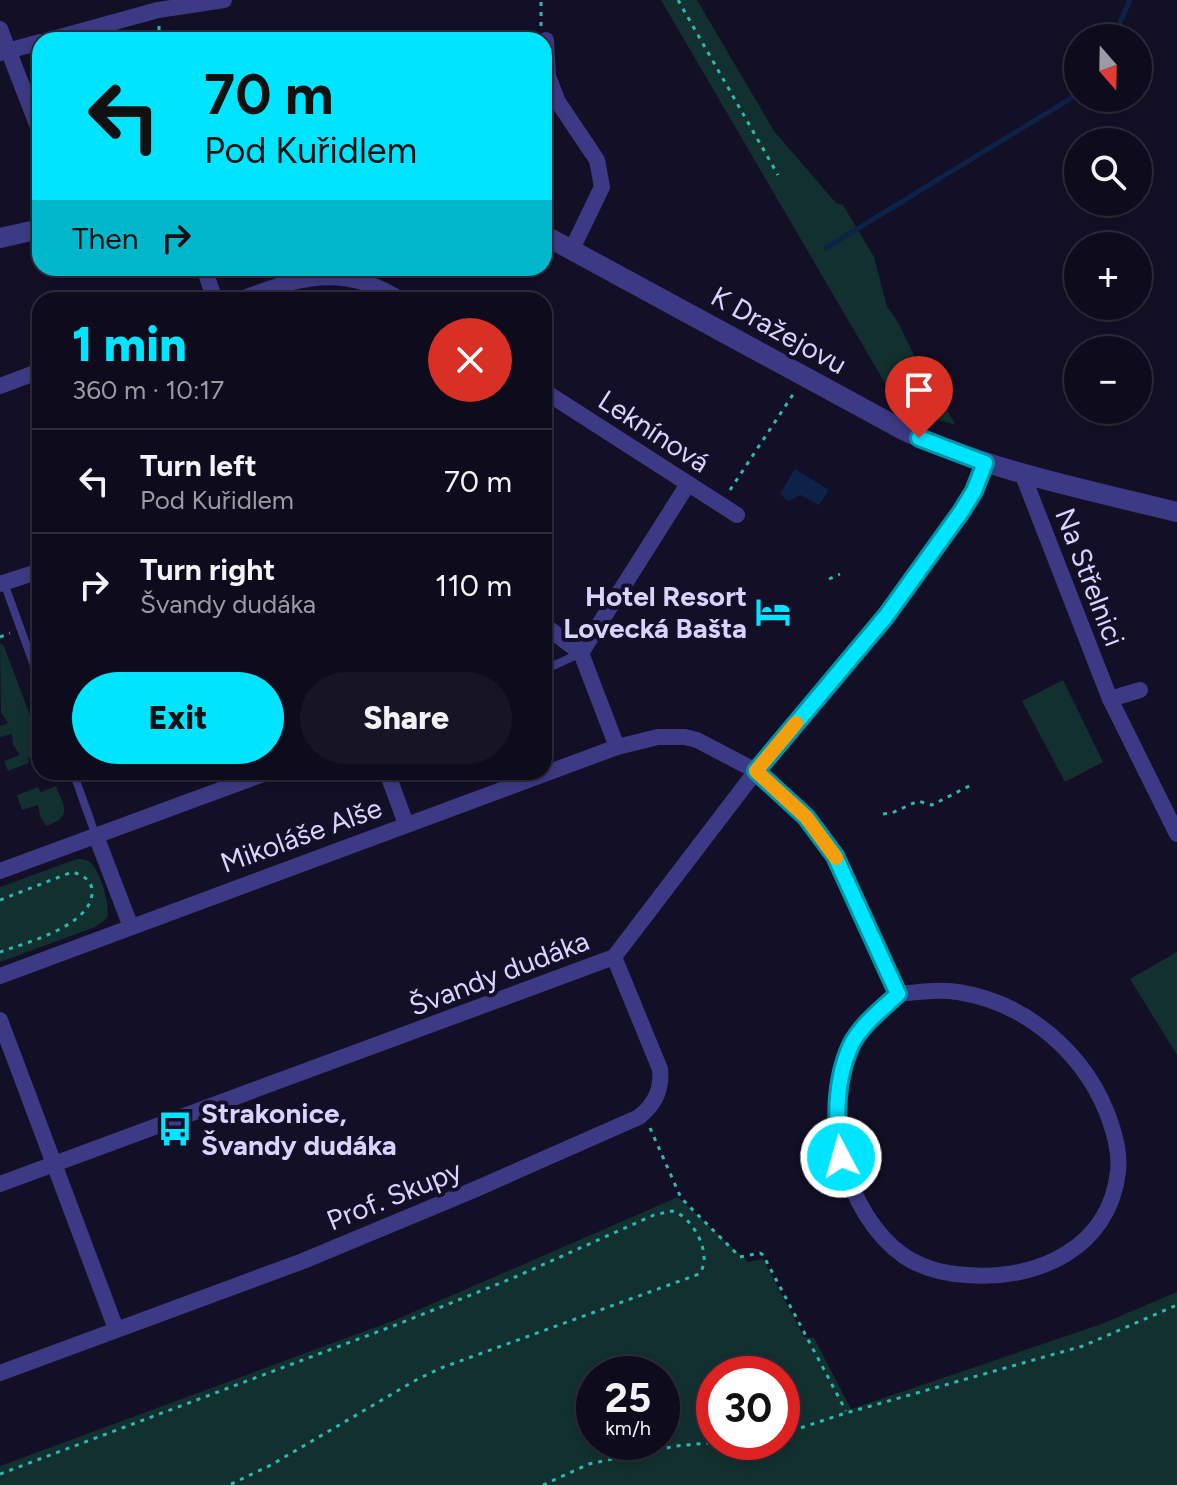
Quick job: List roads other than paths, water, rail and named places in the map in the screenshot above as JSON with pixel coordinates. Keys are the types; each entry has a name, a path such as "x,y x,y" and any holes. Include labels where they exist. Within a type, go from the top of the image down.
{"street":[{"path":"78,32 158,10 224,0"},
{"path":"0,29 4,52 32,114"},
{"path":"4,52 32,44"},
{"path":"552,86 558,102 597,160 602,187 572,249"},
{"path":"0,238 32,231"},
{"name":"K Dražejovu","path":"552,239 936,446 985,463 1177,512"},
{"path":"259,292 310,277 337,277 389,292"},
{"path":"0,386 32,374"},
{"name":"Leknínová","path":"552,396 737,515"},
{"name":"Švandy dudáka","path":"0,1184 614,957 756,771 886,616 961,512 974,491 985,463"},
{"name":"Na Střelnici","path":"1022,473 1110,699 1176,832"},
{"path":"581,653 688,484"},
{"path":"2,583 32,574"},
{"path":"552,631 581,653 617,747"},
{"path":"1110,699 1140,690"},
{"name":"Mikoláše Alše","path":"552,771 617,747 658,737 685,737 697,740 756,771 806,817 835,856 898,994"},
{"path":"0,871 96,836 226,780"},
{"path":"390,780 406,824"},
{"name":"Mikoláše Alše","path":"0,976 527,780"},
{"path":"96,836 131,927"},
{"name":"Prof. Skupy","path":"0,1373 303,1261 490,1183 643,1114 656,1098 660,1069 614,957"},
{"path":"959,992 998,1003 1039,1026 1075,1058 1102,1098 1116,1139 1119,1163 1117,1188 1099,1224 1078,1246 1038,1269 990,1277 931,1269 904,1256 879,1234 859,1206 841,1157 837,1102 852,1044 871,1018 898,994 959,992"},
{"path":"0,1020 116,1329"}],"lane":[{"path":"2,583 32,661"},
{"path":"552,666 581,653"},
{"path":"76,780 96,836"}],"water":[{"path":"795,469 829,490 819,505 801,495 788,501 780,494"}],"waterway":[{"path":"1119,24 1130,0"},
{"path":"826,248 1064,103"}],"place":[{"name":"Hotel Resort Lovecká Bašta","path":"773,612"},
{"name":"Strakonice, Švandy dudáka","path":"175,1129"}]}
